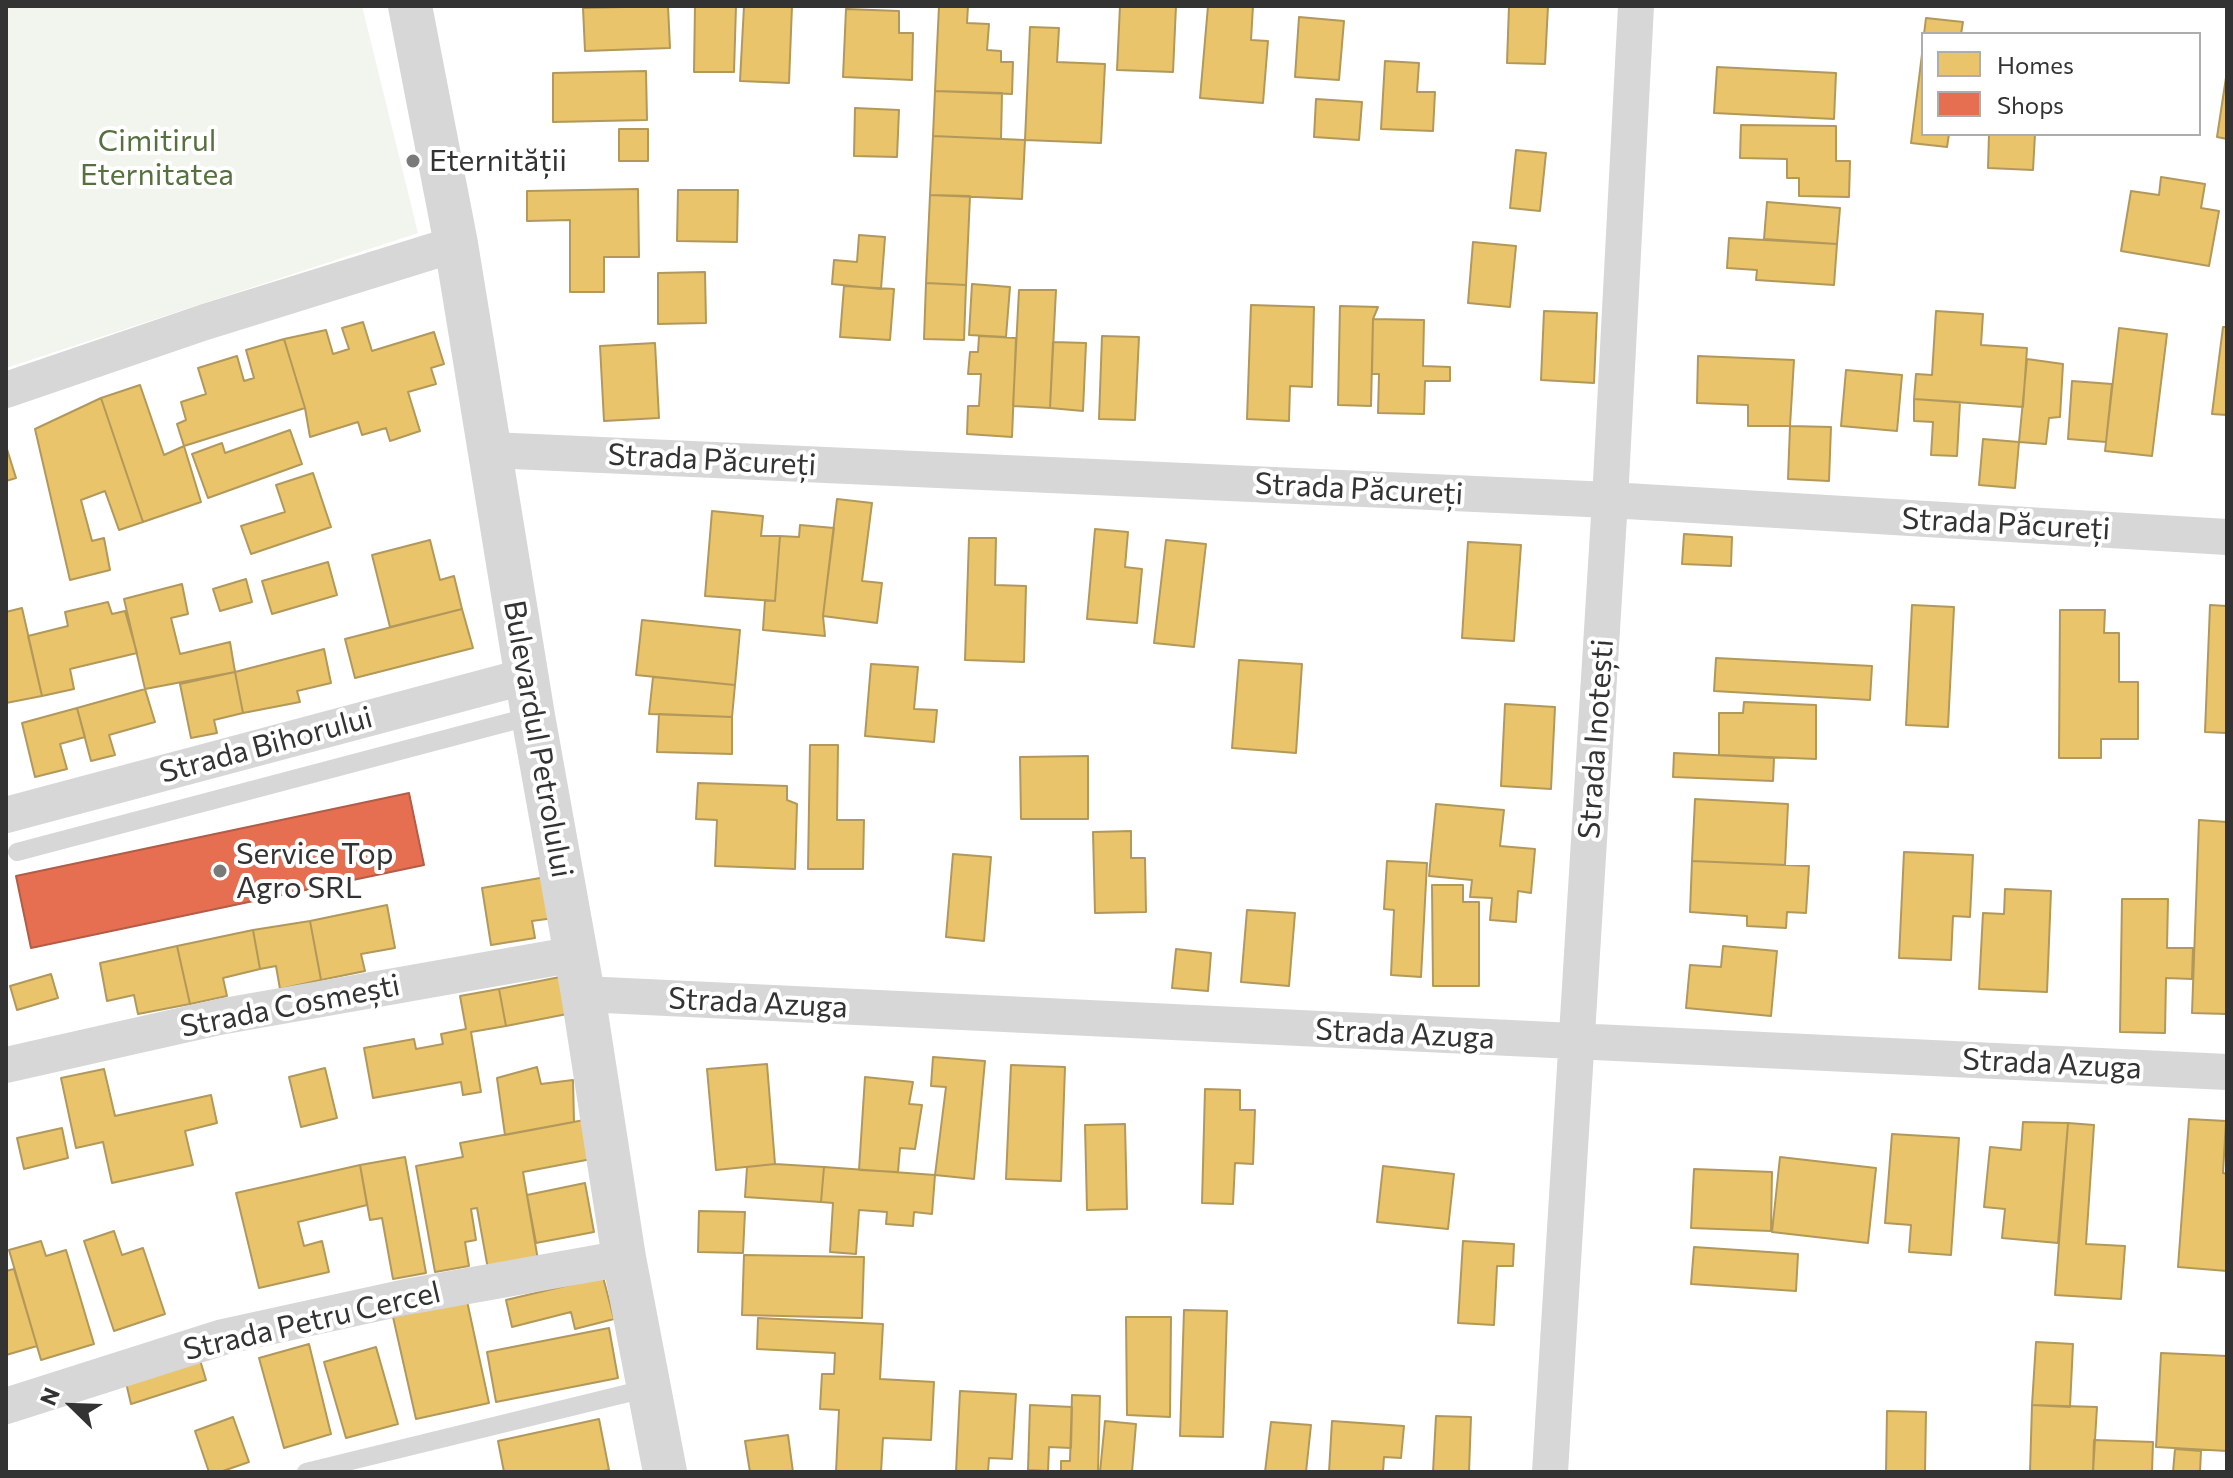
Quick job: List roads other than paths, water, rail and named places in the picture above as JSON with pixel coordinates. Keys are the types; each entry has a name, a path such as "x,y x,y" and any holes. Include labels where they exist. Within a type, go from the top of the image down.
{"street":[{"name":"Bulevardul Petrolului","path":"410,6 456,244 624,1258 665,1472"},
{"name":"Strada Inotești","path":"1550,1472 1610,500 1636,6"},
{"path":"6,390 205,322 456,244"},
{"name":"Strada Păcureți","path":"490,450 1610,500 2227,537"},
{"name":"Strada Bihorului","path":"6,815 530,696"},
{"name":"Strada Azuga","path":"579,974 1577,1042 2227,1072"},
{"name":"Strada Cosmești","path":"6,1065 219,1017 579,974"},
{"name":"Strada Petru Cercel","path":"6,1406 223,1337 406,1297 624,1258"}],"lane":[{"path":"17,852 530,696"},
{"path":"306,1472 649,1388"}],"place":[{"name":"Eternității","path":"413,161"},
{"name":"Service Top Agro SRL","path":"220,871"}],"park label":[{"name":"Cimitirul Eternitatea","path":"157,158"}]}
